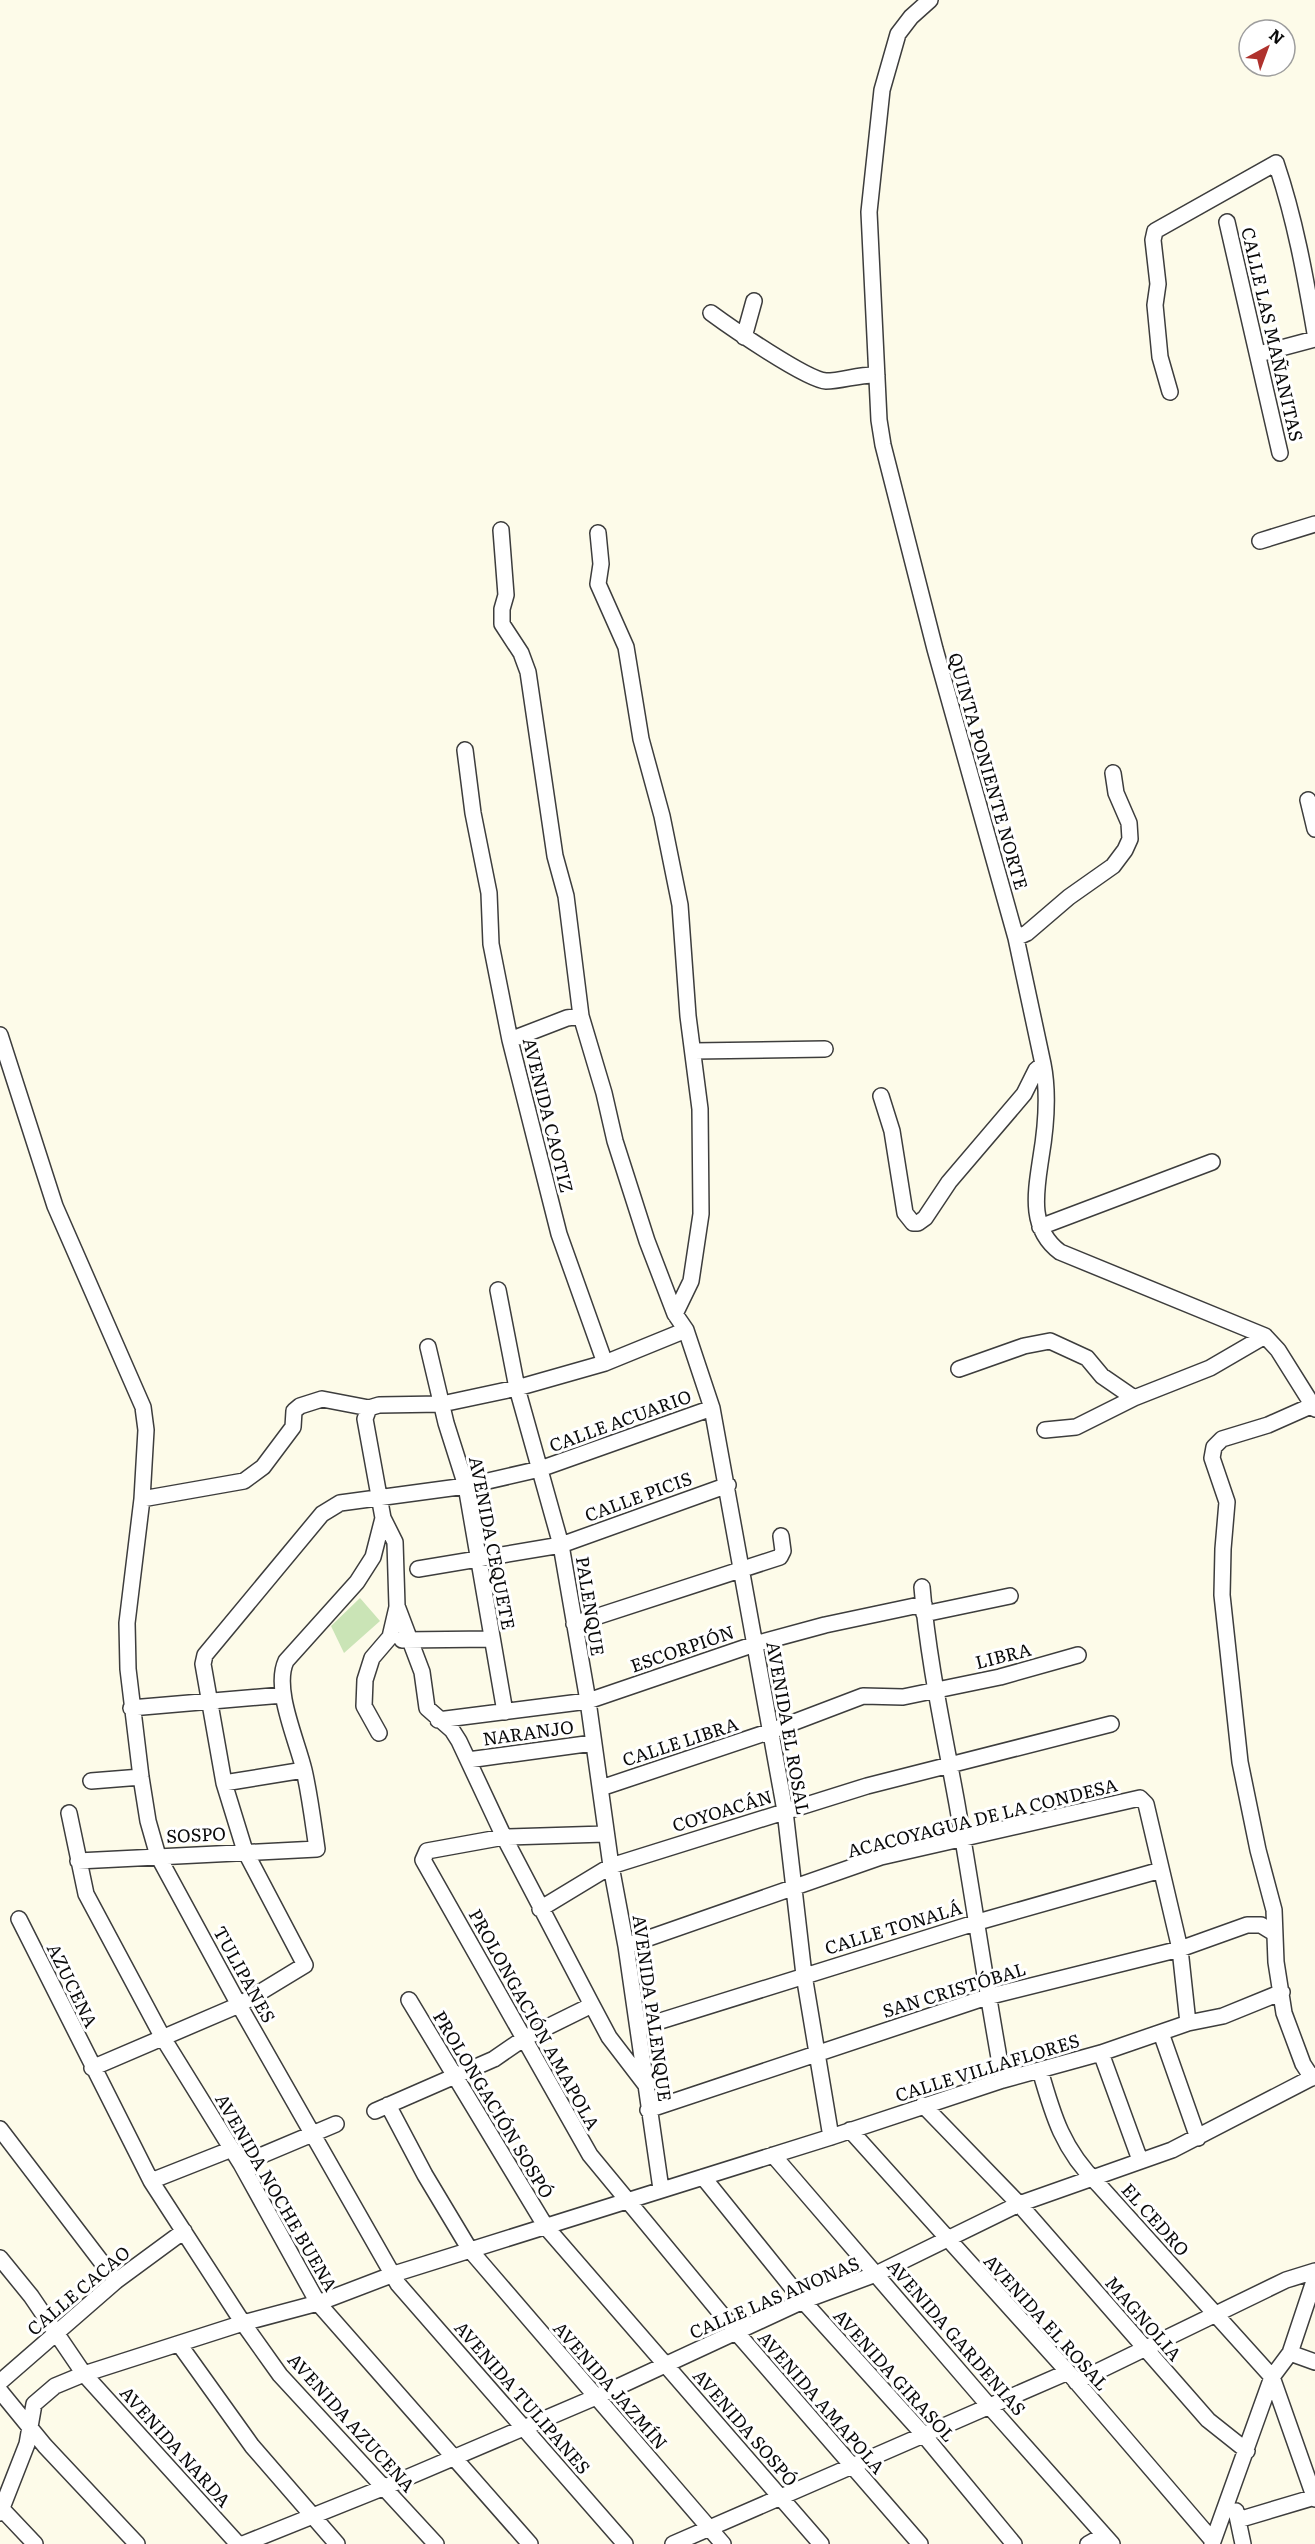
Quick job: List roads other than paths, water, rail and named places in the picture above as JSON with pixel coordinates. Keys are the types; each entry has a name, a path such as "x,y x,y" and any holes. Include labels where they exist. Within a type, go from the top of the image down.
{"street":[{"name":"QUINTA PONIENTE NORTE","path":"930,0 910,17 898,34 882,90 869,212 883,445 934,649 1016,938 1047,1083 1046,1117 1035,1184 1040,1227 1053,1247 1060,1252 1265,1336 1278,1350 1314,1407"},
{"path":"1170,392 1160,357 1155,305 1158,285 1153,240 1155,231 1276,163 1289,201 1299,242 1315,333"},
{"name":"CALLE LAS MAÑANITAS","path":"1227,222 1280,453"},
{"path":"744,337 754,300"},
{"path":"711,313 744,337 824,381 877,375"},
{"path":"1259,354 1315,339"},
{"path":"1260,541 1315,524"},
{"name":"AVENIDA EL ROSAL","path":"501,530 506,595 502,609 502,624 521,653 528,672 553,846 566,896 581,1016 604,1093 615,1141 647,1241 675,1314 686,1330 712,1408 728,1485 785,1811 804,1975 831,2137"},
{"path":"598,533 601,564 598,584 626,647 641,739 662,816 680,905 688,1016 700,1109 701,1214 691,1281 675,1314"},
{"name":"AVENIDA CAOTIZ","path":"465,750 483,869 489,893 491,944 510,1040 559,1234 605,1363"},
{"path":"1016,938 1027,933 1069,897 1113,866 1125,850 1130,839 1129,823 1116,793 1113,772"},
{"path":"1308,800 1315,829"},
{"path":"510,1040 567,1018 581,1016"},
{"name":"TULIPANES","path":"0,1035 55,1206 142,1407 146,1430 142,1499 127,1623 128,1669 131,1708 148,1821 158,1856 239,2005 394,2274"},
{"path":"694,1051 825,1049"},
{"path":"880,1096 892,1131 906,1212 913,1223 918,1223 925,1218 971,1155 1024,1094 1036,1070 1043,1064"},
{"path":"1040,1227 1212,1162"},
{"name":"PALENQUE","path":"498,1290 517,1388 561,1545 588,1701 606,1834"},
{"path":"367,1414 380,1405 442,1404 517,1388 605,1363 686,1330"},
{"path":"1045,1430 1076,1427 1134,1398 1210,1368 1265,1336"},
{"path":"959,1369 1024,1346 1050,1341 1087,1358 1102,1376 1134,1398"},
{"name":"AVENIDA CEQUETE","path":"428,1347 466,1486 505,1712"},
{"path":"142,1499 244,1481 263,1467 293,1426 294,1411 300,1406 322,1399 367,1414"},
{"path":"1314,1407 1268,1425 1222,1439 1214,1447 1212,1458 1227,1502 1222,1595 1240,1762 1258,1850 1274,1910 1274,1933 1284,2013 1303,2064 1314,2077"},
{"name":"CALLE ACUARIO","path":"239,2005 305,1965 245,1851 224,1783 208,1703 203,1664 205,1655 322,1514 340,1503 466,1486 540,1469 712,1408"},
{"path":"367,1414 383,1518 395,1542 397,1606 390,1637 372,1658 365,1680 364,1706 379,1733"},
{"name":"CALLE PICIS","path":"418,1569 561,1545 728,1485"},
{"path":"224,1783 304,1770 283,1695 281,1671 286,1661 357,1582 373,1557 383,1518"},
{"path":"574,1624 783,1555 781,1536"},
{"path":"922,1587 936,1690 978,1922 987,1997 1003,2080"},
{"name":"ESCORPIÓN","path":"438,1720 588,1701 755,1644 825,1625 1010,1596"},
{"path":"397,1606 422,1672 427,1708 452,1730 540,1909 609,2037 645,2084"},
{"path":"390,1637 409,1641 492,1638"},
{"name":"LIBRA","path":"771,1731 863,1696 903,1697 999,1677 1078,1655"},
{"path":"131,1708 283,1695"},
{"name":"COYOACÁN","path":"540,1909 611,1866 867,1786 1111,1724"},
{"name":"CALLE LIBRA","path":"601,1788 771,1731"},
{"name":"NARANJO","path":"468,1760 593,1743"},
{"name":"SOSPO","path":"78,1861 317,1849 304,1770"},
{"path":"91,1780 141,1777"},
{"name":"ACACOYAGUA DE LA CONDESA","path":"626,1946 881,1857 1140,1798 1144,1800 1161,1870"},
{"name":"AVENIDA NOCHE BUENA","path":"69,1813 86,1894 163,2038 242,2164 318,2303 530,2544"},
{"path":"504,1837 606,1834"},
{"name":"AVENIDA PALENQUE","path":"606,1834 626,1946 661,2189"},
{"name":"PROLONGACIÓN AMAPOLA","path":"504,1837 427,1851 423,1860 590,2155 627,2201"},
{"path":"1161,1870 1180,1948 1188,2023"},
{"name":"CALLE TONALÁ","path":"638,2028 978,1922 1161,1870"},
{"name":"AZUCENA","path":"19,1919 92,2068 151,2181"},
{"name":"SAN CRISTÓBAL","path":"648,2110 987,1997 1180,1948 1247,1925 1261,1925 1274,1933"},
{"name":"CALLE VILLAFLORES","path":"1,2510 27,2444 34,2404 55,2386 84,2374 243,2323 318,2303 394,2274 831,2137 923,2105 1101,2053 1188,2023 1223,2016 1282,1992"},
{"name":"PROLONGACIÓN SOSPÓ","path":"409,2000 546,2228"},
{"path":"92,2068 239,2005"},
{"path":"453,2075 494,2059 523,2039 592,2005"},
{"path":"1161,2032 1198,2138"},
{"path":"1101,2053 1140,2160"},
{"name":"EL CEDRO","path":"1040,2070 1054,2120 1065,2144 1083,2171 1092,2178 1272,2377"},
{"name":"AVENIDA JAZMÍN","path":"453,2075 381,2108 470,2250 723,2544"},
{"name":"CALLE LAS ANONAS","path":"243,2544 386,2487 522,2426 596,2397 803,2301 876,2274 1019,2204 1172,2150 1314,2077"},
{"name":"MAGNOLIA","path":"923,2105 1019,2204 1208,2420 1247,2451"},
{"path":"242,2164 336,2124"},
{"name":"AVENIDA EL ROSAL","path":"850,2130 1214,2538"},
{"path":"3,2140 116,2281"},
{"path":"151,2181 232,2149"},
{"name":"AVENIDA GARDENIAS","path":"773,2155 1108,2540"},
{"name":"AVENIDA GIRASOL","path":"703,2177 803,2301 922,2434 1014,2544"},
{"name":"AVENIDA AZUCENA","path":"151,2181 243,2323 280,2374 436,2544"},
{"name":"AVENIDA AMAPOLA","path":"627,2201 737,2333 920,2544"},
{"name":"AVENIDA SOSPÓ","path":"546,2228 821,2544"},
{"name":"CALLE CACAO","path":"0,2382 116,2281 184,2231"},
{"name":"AVENIDA NARDA","path":"0,2258 56,2332 84,2374 238,2544"},
{"path":"673,2544 782,2499 922,2434 1072,2377 1216,2316 1286,2280 1315,2271"},
{"name":"AVENIDA TULIPANES","path":"394,2274 398,2284 625,2544"},
{"path":"1214,2538 1272,2377 1290,2353 1315,2278"},
{"path":"179,2344 252,2446 337,2544"},
{"path":"1290,2353 1315,2362"},
{"path":"1214,2538 1240,2531 1315,2498 1272,2377"},
{"path":"0,2391 30,2424 45,2446 137,2544"},
{"path":"1232,2493 1240,2531"},
{"path":"1,2510 35,2544"},
{"path":"1088,2544 1108,2540"}]}
